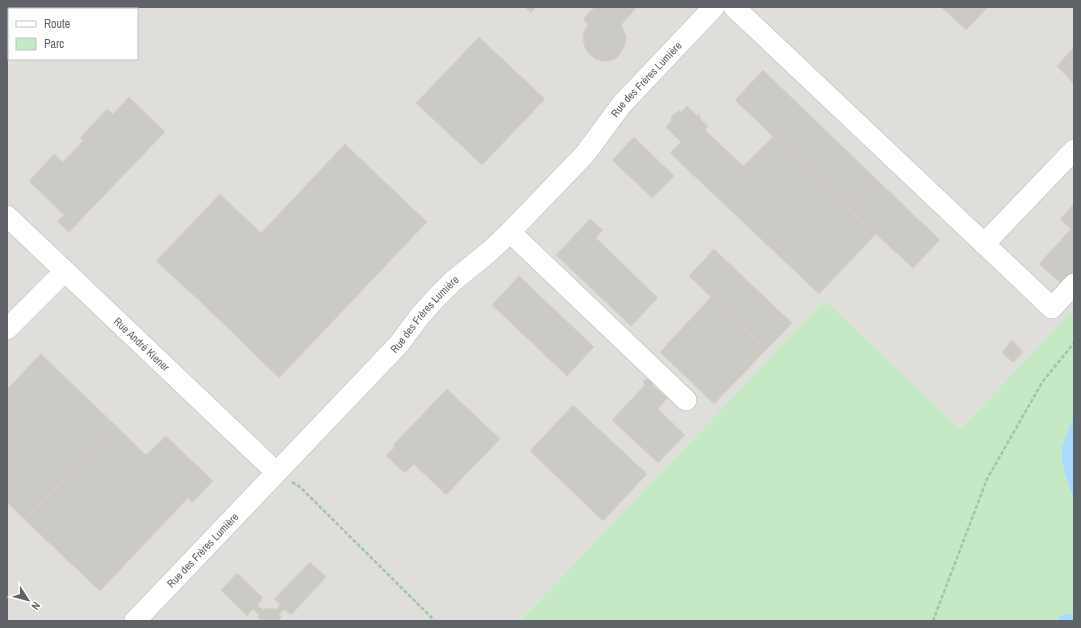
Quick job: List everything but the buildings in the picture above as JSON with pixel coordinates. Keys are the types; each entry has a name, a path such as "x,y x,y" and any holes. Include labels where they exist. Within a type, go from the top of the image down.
{"street":[{"name":"Rue des Frères Lumière","path":"135,621 398,344 436,298 453,281 490,251 510,232 585,154 622,104 714,7"},
{"path":"734,7 1052,308 1074,284"},
{"path":"984,244 1074,150"},
{"name":"Rue André Kiener","path":"7,216 276,472"},
{"path":"510,232 686,400"},
{"path":"7,329 65,271"}],"path":[{"path":"933,621 987,479 1043,381 1074,343"},
{"path":"276,472 300,487 435,621"}],"shaded area":[{"path":"7,7 1074,7 1074,307 1056,328 960,429 825,300 520,621 7,621"}],"green space":[{"path":"825,300 960,429 1074,307 1074,415 1062,462 1071,493 1074,496 1074,621 520,621"}],"water":[{"path":"1074,415 1074,496 1071,493 1062,462 1062,448"},
{"path":"1074,613 1074,621 1058,621 1060,616"}]}
